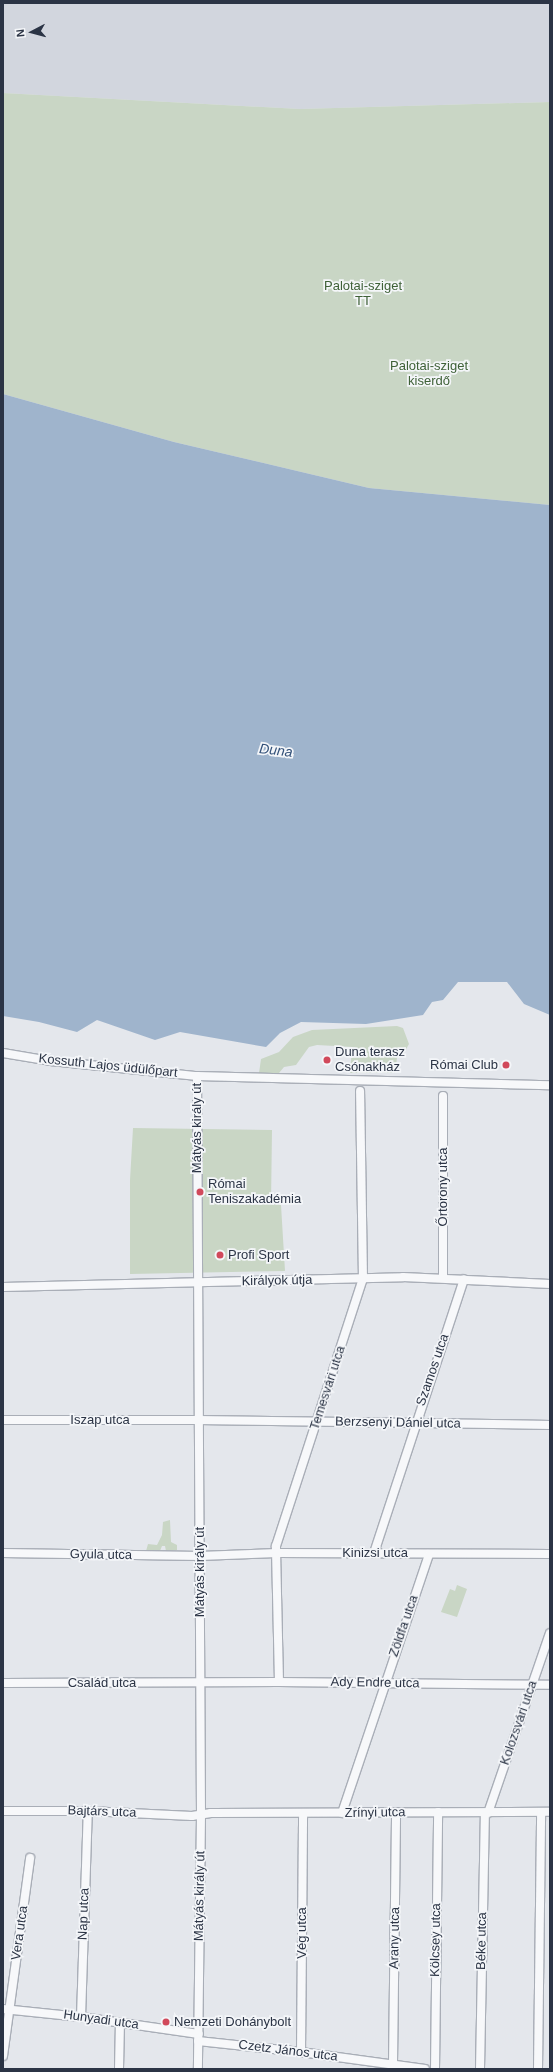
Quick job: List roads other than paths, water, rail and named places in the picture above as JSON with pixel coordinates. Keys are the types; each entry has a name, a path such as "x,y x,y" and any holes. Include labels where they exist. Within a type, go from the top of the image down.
{"street":[{"name":"Kossuth Lajos üdülőpart","path":"3,1053 51,1061 197,1076 550,1085"},
{"name":"Mátyás király út","path":"197,1076 201,1815 198,2069"},
{"name":"Temesvári utca","path":"279,1682 276,1546 364,1279 360,1091"},
{"name":"Őrtorony utca","path":"443,1096 443,1278"},
{"name":"Királyok útja","path":"3,1287 443,1278 550,1284"},
{"name":"Szamos utca","path":"374,1553 464,1279"},
{"name":"Iszap utca","path":"3,1420 198,1420"},
{"name":"Berzsenyi Dániel utca","path":"198,1420 550,1425"},
{"name":"Gyula utca","path":"3,1553 200,1556"},
{"name":"Kinizsi utca","path":"200,1556 374,1553 550,1554"},
{"name":"Zöldfa utca","path":"342,1813 429,1554"},
{"name":"Kolozsvári utca","path":"486,1813 550,1633"},
{"name":"Ady Endre utca","path":"200,1683 279,1682 550,1685"},
{"name":"Család utca","path":"3,1683 200,1683"},
{"name":"Bajtárs utca","path":"3,1812 88,1811 201,1815"},
{"name":"Nap utca","path":"81,2017 88,1811"},
{"name":"Zrínyi utca","path":"201,1815 211,1812 550,1812"},
{"name":"Arany utca","path":"393,2064 396,1812"},
{"name":"Kölcsey utca","path":"435,2069 438,1812"},
{"path":"538,2069 541,1812"},
{"name":"Vég utca","path":"301,2052 303,1813"},
{"name":"Béke utca","path":"480,2069 486,1813"},
{"name":"Vera utca","path":"3,2056 6,2009 30,1858"},
{"name":"Hunyadi utca","path":"6,2009 81,2017 199,2038"},
{"path":"119,2069 120,2023"},
{"name":"Czetz János utca","path":"199,2038 425,2069"}],"water":[{"name":"Duna","path":"3,394 174,442 369,488 550,505 550,1015 524,1004 507,982 458,982 443,1000 432,1002 423,1015 366,1024 301,1022 280,1033 266,1047 180,1032 155,1040 97,1020 77,1032 39,1022 3,1016"}],"place":[{"name":"Duna terasz Csónakház","path":"327,1060"},
{"name":"Római Club","path":"506,1065"},
{"name":"Római Teniszakadémia","path":"200,1192"},
{"name":"Profi Sport","path":"220,1255"},
{"name":"Nemzeti Dohánybolt","path":"166,2022"}],"park label":[{"name":"Palotai-sziget TT","path":"363,294"},
{"name":"Palotai-sziget kiserdő","path":"429,374"}]}
